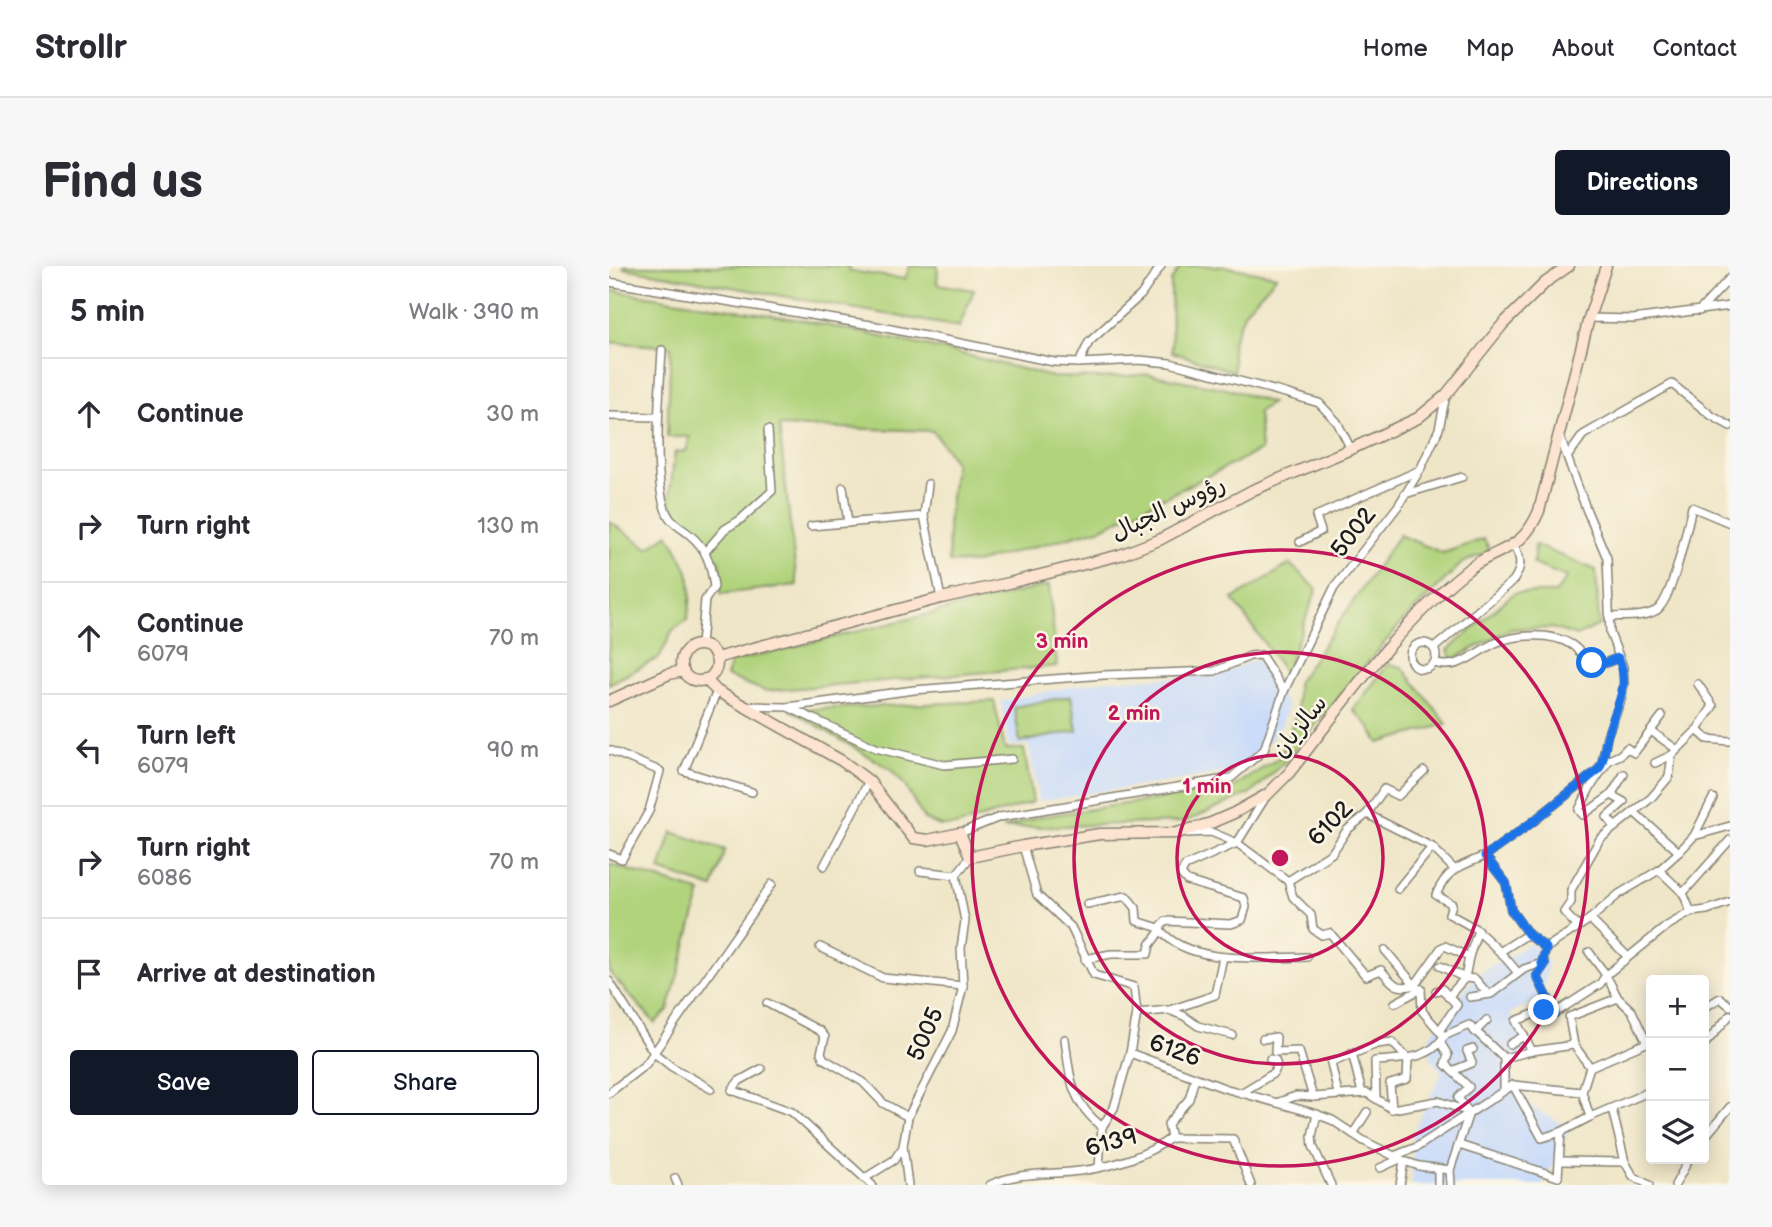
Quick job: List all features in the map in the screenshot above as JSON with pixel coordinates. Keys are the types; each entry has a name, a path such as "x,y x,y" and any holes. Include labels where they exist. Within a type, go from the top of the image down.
{"street":[{"path":"1079,363 1089,342 1141,295 1161,266"},
{"name":"رؤوس الجبال","path":"716,658 941,597 1120,555 1159,540 1253,490 1418,418 1445,395 1503,324 1546,282 1569,266"},
{"name":"سالزيان","path":"970,857 1100,834 1177,833 1211,822 1268,794 1289,773 1401,633 1469,569 1514,546 1532,527 1539,511 1605,266"},
{"path":"1699,311 1730,278"},
{"path":"609,282 858,323 1054,362 1140,360 1170,363 1319,403 1337,422 1351,449"},
{"path":"1589,318 1633,319 1730,306"},
{"path":"662,350 658,417 661,498 670,519 696,540 705,552 709,559 714,587 705,600 701,645"},
{"path":"1568,456 1583,435 1672,384 1712,416 1730,426"},
{"name":"5002","path":"960,833 1000,817 1231,778 1264,750 1284,691 1334,587 1398,506 1420,470 1439,429 1445,395"},
{"path":"609,416 658,417"},
{"path":"705,552 725,529 740,520 772,491 768,430"},
{"path":"1558,433 1607,558 1610,632 1623,667 1624,684 1607,736 1606,759 1579,810 1583,815 1611,795 1625,774"},
{"path":"1300,542 1321,531 1316,516 1420,470"},
{"path":"1404,495 1462,477"},
{"path":"928,484 924,516 941,597"},
{"path":"843,487 848,523"},
{"path":"1609,617 1646,615 1661,607 1677,567 1692,507 1730,523"},
{"path":"811,526 924,516"},
{"path":"1434,649 1513,581 1519,573 1521,563 1514,546"},
{"path":"1434,663 1450,666 1459,664 1495,643 1521,637 1546,636 1572,645 1592,663 1605,663 1618,658"},
{"path":"1427,643 1434,649 1434,663 1427,669 1418,669 1410,659 1411,650 1418,644 1427,643"},
{"path":"701,645 710,650 716,658 715,671 705,679 692,679 683,671 681,665 684,653 694,646 701,645"},
{"path":"745,706 787,707 928,689 1104,675 1215,671 1250,656 1261,655 1284,691"},
{"path":"609,701 669,674 683,671"},
{"path":"705,679 717,691 842,761 869,781 913,838 928,840 960,833 970,857 956,875 920,871"},
{"path":"1655,763 1674,752 1697,730 1713,706 1698,684"},
{"path":"717,691 684,771 752,792"},
{"path":"787,707 876,748 944,765 1012,759"},
{"path":"1448,997 1465,978 1478,930 1449,914 1451,904 1436,895 1442,880 1454,869 1485,856 1530,824 1598,770 1606,759 1620,755 1627,748 1634,753 1663,716"},
{"path":"1697,730 1707,739 1730,741"},
{"path":"1651,731 1674,752"},
{"path":"609,750 660,771 649,811 622,859 609,854"},
{"path":"1578,927 1564,912 1571,902 1570,890 1600,839 1651,798 1669,777 1674,752"},
{"name":"6102","path":"1288,881 1332,853 1347,830 1367,814 1384,789 1398,796 1424,771"},
{"path":"824,866 869,781"},
{"path":"1085,959 1111,954 1148,954 1150,945 1165,921 1231,924 1242,920 1246,907 1244,898 1187,881 1181,874 1185,866 1237,843 1268,794"},
{"path":"1611,795 1624,802 1607,817 1615,827"},
{"path":"1555,1013 1537,976 1545,964 1542,963 1546,948 1590,919 1619,894 1659,870 1694,836 1713,798"},
{"path":"1634,812 1679,852"},
{"path":"1367,814 1432,847 1454,869"},
{"path":"1694,836 1730,827"},
{"path":"1177,833 1211,832 1237,843 1288,881 1293,897 1311,915 1313,929 1322,935 1330,933 1366,976 1381,970 1393,984 1403,988 1418,987"},
{"path":"1683,893 1730,840"},
{"name":"6126","path":"1023,846 1037,895 1071,927 1094,975 1134,987 1137,1013 1130,1053 1195,1078 1317,1114 1399,1159 1450,1170"},
{"path":"1398,889 1432,847"},
{"path":"1485,856 1506,883 1511,910 1528,934 1546,948"},
{"path":"1659,870 1683,893 1691,912"},
{"name":"5005","path":"908,1185 903,1146 908,1117 952,1031 963,986 961,948 965,921 956,875"},
{"path":"609,1093 646,1064 772,884"},
{"path":"1087,904 1126,896 1136,908 1137,920 1160,930 1183,947 1223,957 1307,957"},
{"path":"1532,1051 1516,1021 1544,1010 1555,1013 1600,984 1606,975 1667,926 1691,912 1730,902"},
{"path":"1590,919 1628,957"},
{"path":"1501,951 1528,934"},
{"path":"1482,935 1488,943 1501,951 1518,973"},
{"path":"1395,1003 1418,987 1441,948 1445,946 1469,957"},
{"path":"820,947 883,978 963,986"},
{"path":"1385,950 1418,987 1422,1011 1441,1036 1448,1055 1445,1064 1469,1087 1458,1098 1469,1112"},
{"path":"1589,952 1606,975 1618,998 1632,1011 1647,1038"},
{"path":"1137,1013 1169,1010 1215,995 1223,957"},
{"path":"1470,997 1491,995 1524,969 1542,963"},
{"path":"1440,966 1465,978 1475,979 1488,994"},
{"path":"609,981 654,1053 672,1067 711,1089"},
{"path":"1376,1097 1375,1061 1408,1059 1431,1050 1441,1036 1457,1005 1442,989 1436,991"},
{"path":"1590,1067 1574,1045 1569,1017 1618,998"},
{"path":"1709,1005 1720,998 1730,1006"},
{"path":"767,1003 822,1033 825,1037 821,1053 824,1059 863,1082 883,1103 908,1117"},
{"path":"1169,1010 1199,1026 1232,1035"},
{"path":"1709,1039 1730,1015"},
{"path":"1475,1032 1487,1020"},
{"path":"1446,1022 1457,1029"},
{"path":"1441,1036 1469,1025 1504,1058 1504,1090"},
{"path":"1510,1044 1524,1036"},
{"path":"1263,1039 1276,1037 1275,1052 1299,1051 1313,1097"},
{"path":"1065,1039 1071,1082 1085,1113 1102,1127"},
{"path":"1338,1094 1331,1063 1352,1053 1392,1042 1408,1059 1407,1079 1390,1084 1392,1109"},
{"path":"1590,1117 1582,1092 1590,1067 1646,1043"},
{"path":"1504,1058 1574,1045"},
{"path":"1452,1071 1472,1063 1467,1051 1473,1049"},
{"path":"1099,1167 1102,1127 1114,1108 1130,1053"},
{"path":"1352,1053 1362,1093"},
{"path":"1241,1093 1274,1073 1277,1066 1275,1060 1270,1059"},
{"path":"761,1069 739,1081 732,1090 792,1112 872,1185"},
{"name":"6139","path":"990,1185 1007,1177 1099,1167 1154,1150 1171,1138 1168,1124 1188,1099 1195,1078"},
{"path":"1380,1168 1399,1159 1513,1085 1582,1092"},
{"path":"1513,1085 1542,1138 1646,1093"},
{"path":"1278,1102 1296,1096 1367,1093 1392,1109 1437,1101 1469,1112"},
{"path":"1709,1132 1730,1107"},
{"path":"1612,1110 1625,1162 1633,1176 1649,1185"},
{"path":"1353,1134 1367,1112"},
{"path":"1451,1185 1450,1170 1469,1112"},
{"path":"1317,1114 1312,1136 1313,1146 1331,1185"},
{"path":"1552,1185 1558,1177 1561,1132"},
{"path":"1171,1138 1233,1139 1251,1185"},
{"path":"1459,1145 1558,1177"},
{"path":"865,1178 894,1160 903,1146"},
{"path":"1399,1159 1400,1185"},
{"path":"1560,1161 1625,1162"},
{"path":"1675,1185 1686,1164"},
{"path":"1438,1169 1438,1185"}],"shaded area":[{"path":"1251,661 1259,661 1288,706 1282,724 1270,740 1249,760 1225,773 1039,801 1029,745 1009,746 1001,701 1105,680 1216,676"},
{"path":"1531,943 1548,962 1543,998 1510,1013 1531,1056 1507,1069 1532,1107 1569,1128 1543,1185 1412,1185 1412,1135 1442,1072 1431,1059 1429,1037 1476,975"}],"green space":[{"path":"850,266 849,271 905,279 910,266 938,266 937,284 974,290 959,327 623,268"},
{"path":"1181,266 1223,266 1277,276 1245,311 1232,343 1234,372 1172,352 1171,281"},
{"path":"609,290 802,320 954,352 1053,377 1102,378 1148,374 1232,390 1271,403 1258,412 1261,450 1102,528 975,563 949,562 948,525 955,462 933,431 779,426 797,585 721,594 720,563 699,533 668,508 675,452 686,451 690,437 667,437 671,347 609,342"},
{"path":"609,521 648,548 668,534 686,565 691,595 687,620 672,631 660,657 609,684"},
{"path":"1399,535 1443,553 1484,539 1490,551 1462,563 1402,622 1287,759 1253,792 1184,822 1003,828 1038,817 1232,788 1280,757 1297,712 1297,683"},
{"path":"1535,545 1596,570 1599,625 1577,636 1552,628 1511,629 1452,660 1448,650 1514,593 1556,593 1567,577 1533,564"},
{"path":"1290,564 1317,589 1285,673 1233,599"},
{"path":"1049,585 1057,666 765,691 726,676 731,662"},
{"path":"1388,664 1402,667 1447,724 1379,743 1368,725 1353,710"},
{"path":"1071,696 1077,731 1020,742 1014,707"},
{"path":"994,701 1005,749 1024,749 1033,802 956,826 940,826 924,819 904,784 890,769 791,710"},
{"path":"672,832 725,850 713,888 660,870"},
{"path":"609,864 701,892 668,1010 655,1023 609,972"}],"route":[{"path":"1544,1010 1555,1013 1537,976 1545,964 1542,963 1546,948 1528,934 1511,910 1506,883 1485,856 1598,770 1602,763 1607,736 1621,700 1623,667 1618,658 1598,665 1592,663"}]}
